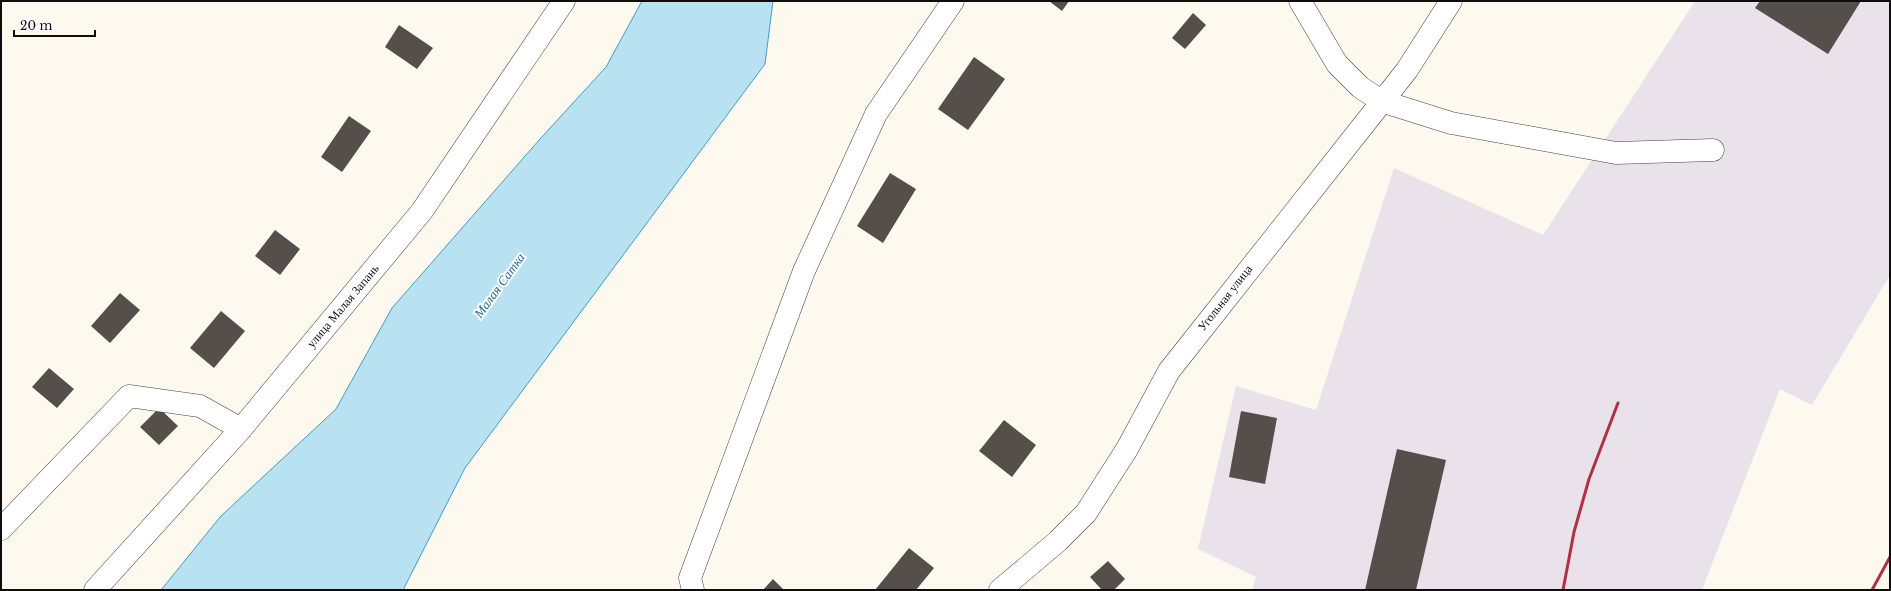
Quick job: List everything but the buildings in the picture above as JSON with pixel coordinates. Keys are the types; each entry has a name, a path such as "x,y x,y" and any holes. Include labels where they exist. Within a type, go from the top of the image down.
{"street":[{"name":"улица Малая Запань","path":"95,590 241,429 422,211 564,1"},
{"path":"693,590 690,578 804,271 876,114 953,1"},
{"path":"1300,1 1337,64 1360,87 1381,101 1451,123 1616,153 1713,150"},
{"name":"Угольная улица","path":"1000,590 1058,541 1086,513 1127,449 1169,371 1407,70 1451,1"},
{"path":"1,529 129,396 200,406 241,429"}],"shaded area":[{"path":"1695,1 1890,1 1890,275 1812,405 1780,389 1702,590 1252,590 1256,577 1198,549 1236,386 1316,410 1394,168 1543,235"}],"water":[{"name":"Малая Сатка","path":"642,1 773,1 765,64 465,468 403,590 161,590 221,516 336,409 392,308 540,139 606,67"}],"railway":[{"path":"1563,590 1574,532 1589,479 1618,403"},
{"path":"1872,590 1890,557"}]}
